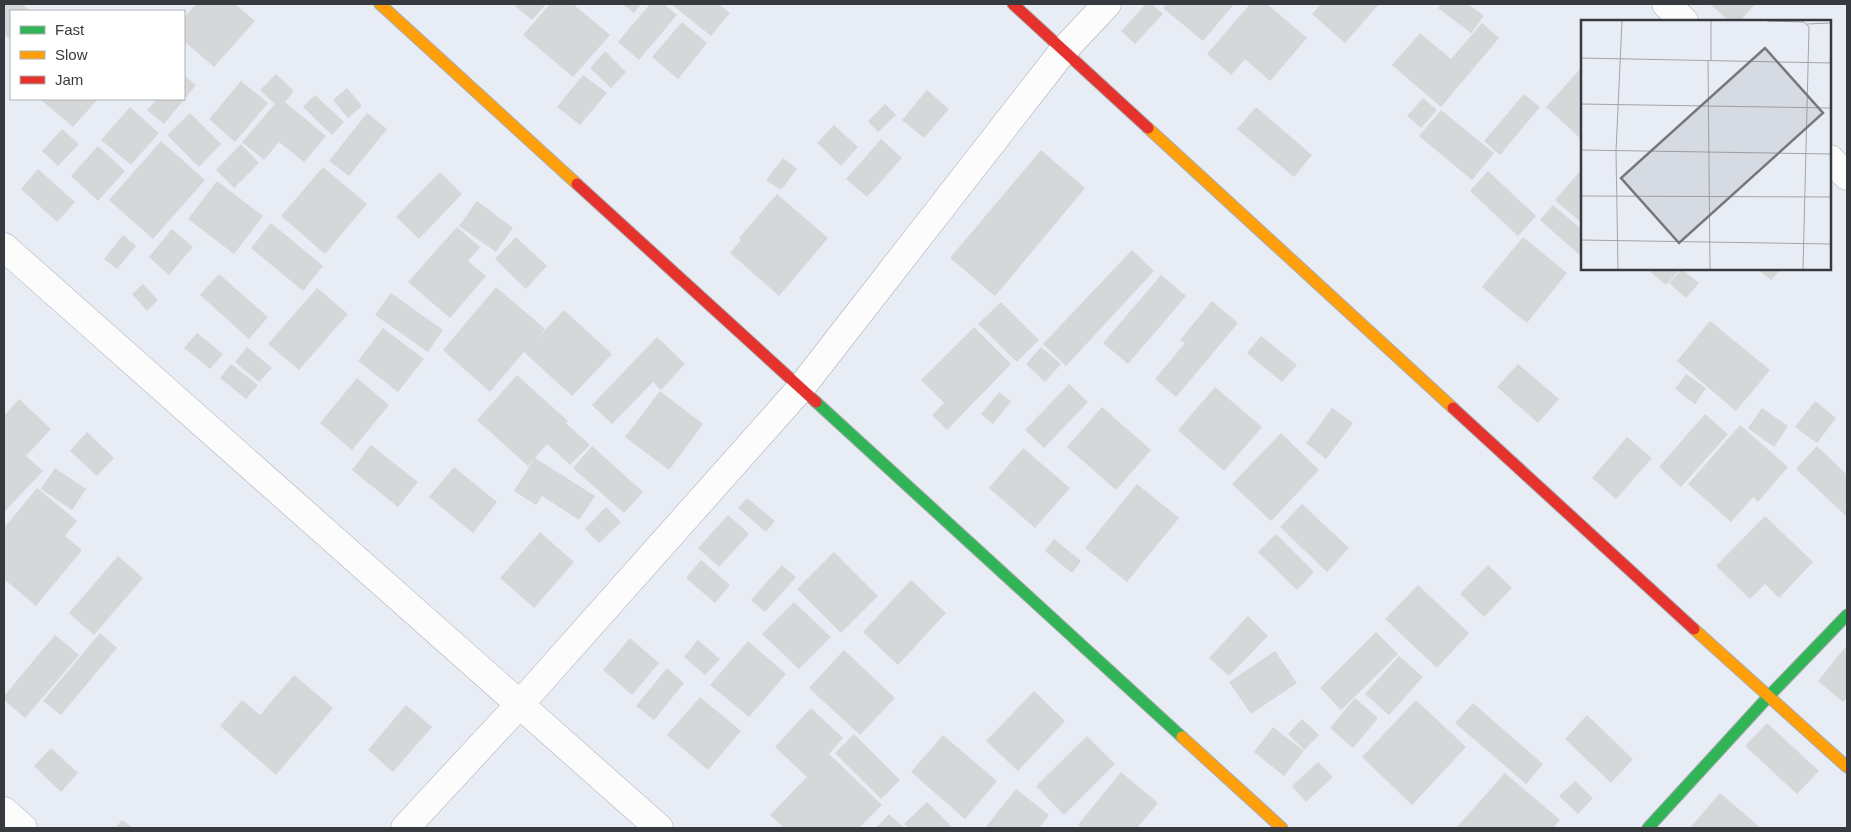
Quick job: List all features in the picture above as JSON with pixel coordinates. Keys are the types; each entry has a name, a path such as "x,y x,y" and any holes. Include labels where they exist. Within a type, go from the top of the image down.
{"street":[{"path":"380,4 1282,828"},
{"path":"1012,4 1768,697 1847,767"},
{"path":"405,828 520,704 800,389 1063,51 1107,4"},
{"path":"1666,4 1683,20"},
{"path":"1831,160 1847,176"},
{"path":"4,247 659,828"},
{"path":"1648,828 1847,614"},
{"path":"4,811 23,828"}],"building":[{"path":"4,4 22,4 29,10 10,10 10,40 4,34"},
{"path":"196,4 235,4 255,21 214,67 185,42 185,17"},
{"path":"513,4 546,4 532,20"},
{"path":"550,4 573,4 610,35 573,77 523,35"},
{"path":"622,4 641,4 634,13"},
{"path":"650,4 664,4 677,15 639,60 618,42"},
{"path":"671,4 718,4 730,13 711,36"},
{"path":"1146,4 1152,4 1163,14 1135,44 1121,31"},
{"path":"1167,4 1234,4 1203,41 1163,8"},
{"path":"1250,4 1267,4 1307,38 1270,81 1245,59 1231,75 1207,54"},
{"path":"1321,4 1379,4 1345,43 1312,14"},
{"path":"1442,4 1468,4 1484,16 1471,33 1438,8"},
{"path":"1755,4 1741,20 1728,20 1711,5"},
{"path":"682,22 707,43 678,79 652,57"},
{"path":"1482,23 1499,38 1441,107 1392,65 1420,33 1451,59"},
{"path":"605,51 626,72 611,88 590,68"},
{"path":"1581,68 1580,138 1546,107"},
{"path":"276,74 294,91 285,102 326,136 304,162 279,142 264,160 242,142 275,104 260,90"},
{"path":"583,75 607,93 580,125 557,107"},
{"path":"185,76 196,85 185,98"},
{"path":"241,81 268,103 235,142 209,119"},
{"path":"347,88 362,106 348,118 333,100"},
{"path":"927,90 949,109 924,138 902,120"},
{"path":"1524,94 1540,107 1500,155 1484,141"},
{"path":"315,95 344,122 332,135 303,107"},
{"path":"1423,98 1437,110 1421,128 1407,116"},
{"path":"41,100 97,100 73,127"},
{"path":"156,100 184,100 164,124 147,110"},
{"path":"885,104 896,115 878,132 868,121"},
{"path":"130,107 159,133 131,165 101,140"},
{"path":"1256,107 1312,155 1294,177 1237,129"},
{"path":"1441,110 1494,153 1472,180 1419,136"},
{"path":"190,113 221,144 199,167 167,135"},
{"path":"367,113 387,129 349,176 329,161"},
{"path":"834,125 858,147 841,166 817,143"},
{"path":"62,129 79,144 58,166 42,151"},
{"path":"881,139 902,158 867,197 846,179"},
{"path":"161,141 205,180 153,239 109,200"},
{"path":"241,144 259,163 234,188 216,170"},
{"path":"98,146 125,171 98,201 71,176"},
{"path":"1041,150 1085,188 995,296 950,258"},
{"path":"783,158 797,169 781,190 766,180"},
{"path":"323,167 367,204 325,254 281,216"},
{"path":"38,169 75,202 57,222 21,189"},
{"path":"1581,170 1581,222 1555,200"},
{"path":"1488,171 1536,216 1518,236 1470,191"},
{"path":"440,172 462,194 419,239 396,217"},
{"path":"217,181 263,216 234,254 188,219"},
{"path":"777,194 828,238 779,296 730,253 741,240 739,238"},
{"path":"477,201 513,228 496,252 459,226"},
{"path":"1553,205 1581,229 1581,256 1540,220"},
{"path":"271,223 323,266 303,291 251,248"},
{"path":"457,227 480,247 468,261 486,276 450,318 408,282"},
{"path":"172,229 193,247 169,275 149,257"},
{"path":"123,235 136,246 117,269 104,259"},
{"path":"516,237 547,266 526,289 495,259"},
{"path":"1523,237 1567,273 1527,323 1482,287"},
{"path":"1132,250 1154,271 1066,366 1043,344"},
{"path":"1648,270 1679,270 1666,285"},
{"path":"1683,270 1699,283 1686,298 1669,283"},
{"path":"1758,270 1780,270 1771,280"},
{"path":"219,274 268,317 249,339 200,295"},
{"path":"1161,275 1186,296 1128,364 1103,343"},
{"path":"143,284 158,300 147,311 132,294"},
{"path":"496,287 545,329 536,340 564,310 612,354 572,396 524,352 490,392 443,350"},
{"path":"317,288 348,314 299,370 268,344"},
{"path":"391,293 443,330 428,352 375,315"},
{"path":"1212,301 1238,323 1176,397 1155,379 1185,343 1180,340"},
{"path":"1001,302 1039,340 1017,362 978,324"},
{"path":"1710,321 1770,370 1736,411 1677,361"},
{"path":"974,327 1011,364 947,430 932,415 944,403 921,380"},
{"path":"383,328 424,359 398,392 358,361"},
{"path":"197,333 223,354 210,369 184,348"},
{"path":"1261,336 1297,365 1282,382 1247,353"},
{"path":"657,337 685,364 661,390 653,382 612,424 592,405"},
{"path":"247,347 272,368 259,382 235,362"},
{"path":"1041,347 1061,364 1045,382 1026,364"},
{"path":"231,364 258,385 246,399 220,378"},
{"path":"1518,364 1559,399 1538,423 1497,387"},
{"path":"1686,374 1706,388 1695,404 1675,389"},
{"path":"517,375 568,421 566,423 590,445 570,465 547,444 528,466 477,420"},
{"path":"357,378 389,405 352,450 320,423"},
{"path":"1069,384 1088,402 1044,448 1025,430"},
{"path":"1215,387 1262,427 1224,471 1178,430"},
{"path":"660,391 703,424 669,470 625,437"},
{"path":"999,392 1011,401 993,424 981,414"},
{"path":"19,399 51,429 26,456 43,471 4,512 4,416"},
{"path":"1815,401 1836,418 1817,443 1795,427"},
{"path":"1102,407 1151,450 1116,490 1067,447"},
{"path":"1332,408 1353,423 1326,459 1306,443"},
{"path":"1762,408 1788,426 1774,447 1748,428"},
{"path":"1705,414 1728,434 1681,487 1659,467"},
{"path":"1740,425 1788,467 1758,502 1753,497 1731,522 1688,484"},
{"path":"87,432 114,458 97,476 70,451"},
{"path":"1281,433 1319,470 1271,521 1232,484"},
{"path":"1627,437 1652,458 1616,499 1592,478"},
{"path":"371,445 418,482 398,507 352,470"},
{"path":"592,446 643,492 624,513 573,468"},
{"path":"1817,446 1847,475 1847,517 1796,469"},
{"path":"1023,448 1070,488 1035,528 989,488"},
{"path":"535,458 595,496 579,520 542,496 536,505 514,491"},
{"path":"454,467 497,502 473,533 429,497"},
{"path":"55,468 86,489 72,510 41,489"},
{"path":"1137,484 1179,518 1127,582 1085,548"},
{"path":"37,488 77,521 65,536 82,550 36,606 4,579 4,528"},
{"path":"747,498 775,521 766,532 738,508"},
{"path":"1302,504 1349,548 1327,572 1280,527"},
{"path":"606,507 621,522 599,543 585,529"},
{"path":"728,515 749,534 719,567 698,548"},
{"path":"1765,516 1813,562 1779,598 1765,584 1750,599 1716,566"},
{"path":"540,532 574,562 534,608 500,578"},
{"path":"1276,534 1314,572 1297,590 1258,552"},
{"path":"1054,539 1081,561 1072,573 1045,551"},
{"path":"834,552 878,596 841,633 797,589"},
{"path":"118,556 143,578 94,635 69,613"},
{"path":"701,560 730,585 715,603 686,578"},
{"path":"782,565 796,577 765,612 751,600"},
{"path":"1488,565 1512,588 1484,617 1460,594"},
{"path":"911,580 946,613 898,665 863,632"},
{"path":"1418,585 1469,633 1437,668 1385,619"},
{"path":"794,602 831,637 799,669 762,634"},
{"path":"1248,616 1268,636 1229,676 1209,658"},
{"path":"1376,632 1398,654 1341,710 1320,688"},
{"path":"100,633 117,648 61,715 43,701"},
{"path":"55,635 79,655 25,718 4,700 4,696"},
{"path":"630,638 659,663 632,695 603,670"},
{"path":"698,640 720,659 705,675 684,657"},
{"path":"748,641 786,674 749,717 710,685"},
{"path":"1847,645 1847,698 1843,702 1818,681"},
{"path":"844,650 895,698 860,735 809,688"},
{"path":"1275,651 1297,683 1251,714 1229,682"},
{"path":"1399,656 1423,677 1389,715 1365,694"},
{"path":"667,668 684,683 654,720 636,706"},
{"path":"294,675 333,708 276,775 220,726 242,700 260,715"},
{"path":"1034,691 1065,721 1018,771 986,741"},
{"path":"700,697 741,731 708,770 667,735"},
{"path":"1355,698 1378,718 1353,748 1330,728"},
{"path":"1416,700 1466,747 1412,805 1362,757"},
{"path":"1473,703 1543,764 1526,784 1455,723"},
{"path":"406,705 432,727 393,772 368,750"},
{"path":"811,708 843,738 829,754 882,805 859,828 784,828 770,815 807,777 775,747"},
{"path":"1587,715 1633,759 1611,783 1565,739"},
{"path":"1302,719 1319,735 1304,750 1288,734"},
{"path":"1767,723 1819,771 1797,794 1745,746"},
{"path":"1273,727 1304,751 1284,776 1254,752"},
{"path":"854,734 900,780 881,799 835,753"},
{"path":"943,735 997,781 965,819 911,772"},
{"path":"1087,736 1115,764 1064,815 1036,786"},
{"path":"51,748 78,773 61,792 34,766"},
{"path":"1318,762 1333,777 1306,802 1292,786"},
{"path":"1121,772 1158,803 1137,828 1082,828 1078,825"},
{"path":"1505,773 1560,820 1553,828 1456,828"},
{"path":"1575,781 1593,798 1578,814 1559,796"},
{"path":"1016,789 1049,815 1039,828 985,828"},
{"path":"1720,793 1761,828 1690,828"},
{"path":"927,802 953,828 908,828 904,824"},
{"path":"889,814 904,828 876,828"},
{"path":"122,820 133,828 115,828"}],"traffic: fast":[{"path":"816,402 1182,737"},
{"path":"1648,828 1768,697 1847,615"}],"traffic: slow":[{"path":"380,4 577,184"},
{"path":"1148,128 1453,408"},
{"path":"1694,629 1847,767"},
{"path":"1182,737 1282,828"}],"traffic: jam":[{"path":"1013,4 1148,128"},
{"path":"577,184 816,402"},
{"path":"1453,408 1694,629"}]}
